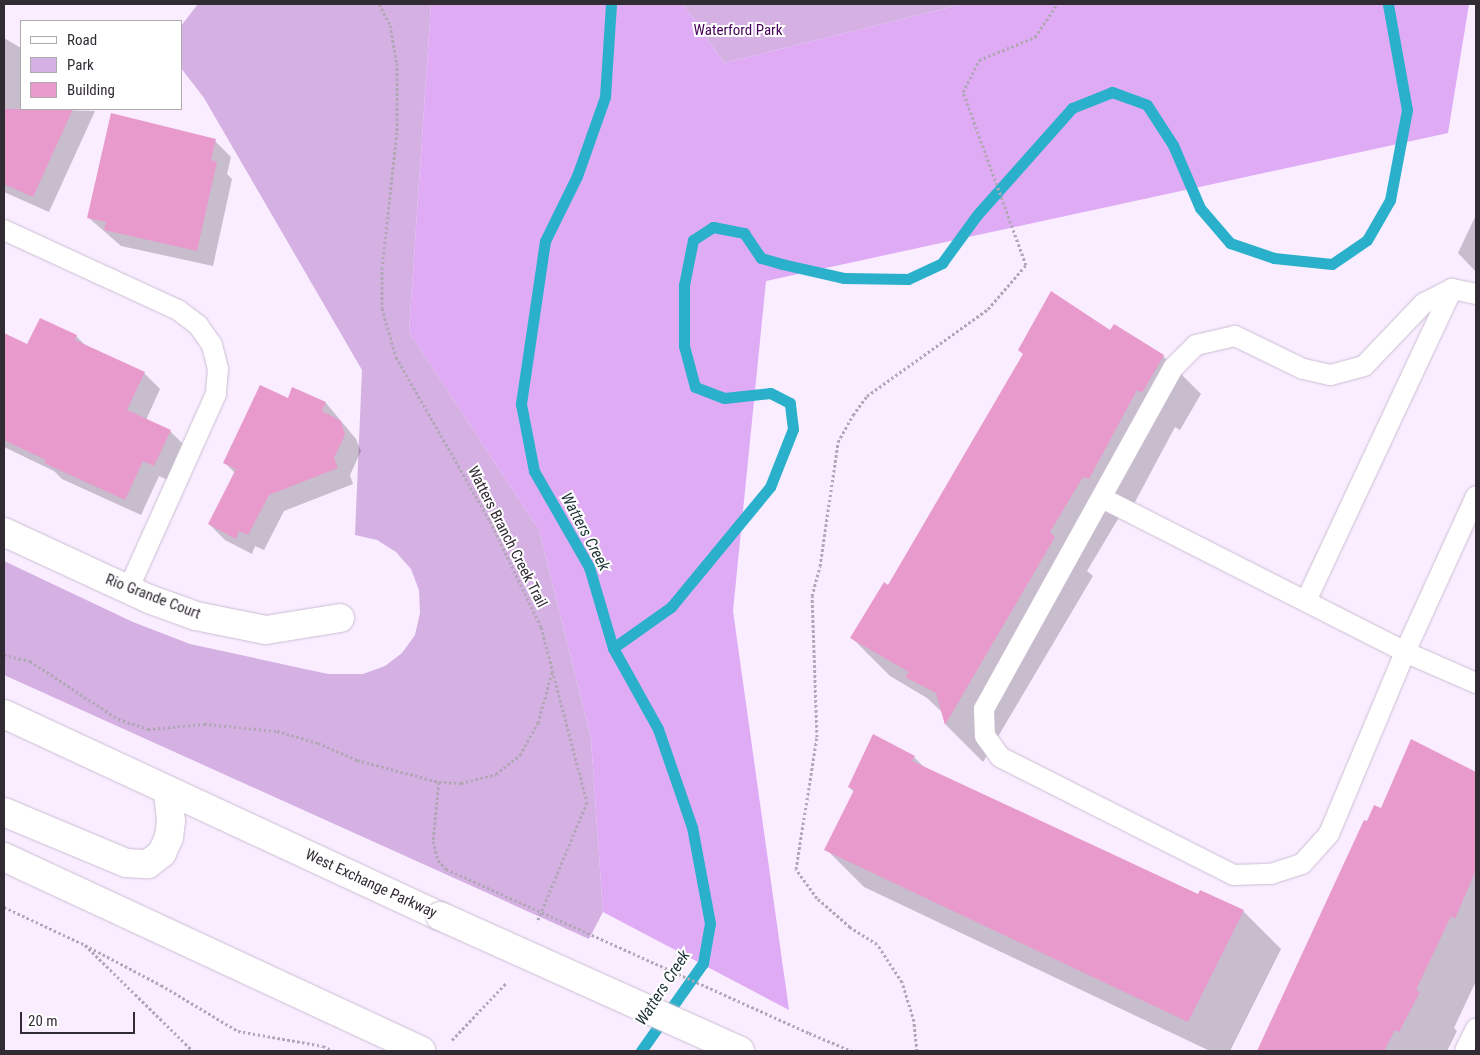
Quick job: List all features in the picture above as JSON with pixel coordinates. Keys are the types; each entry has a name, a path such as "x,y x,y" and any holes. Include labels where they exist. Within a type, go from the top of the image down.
{"main road":[{"name":"Rio Grande Court","path":"4,532 128,590 196,616 266,630 340,618"},
{"name":"West Exchange Parkway","path":"4,714 440,916 740,1051"},
{"path":"4,812 126,863 148,864 162,853 169,837 171,821 168,790"},
{"path":"4,857 422,1051"}],"lane":[{"path":"4,230 178,310 198,324 212,345 218,369 216,394 128,590"},
{"path":"1476,294 1452,288 1424,303 1364,366 1330,375 1302,369 1235,336 1196,345 1173,368 984,709 985,736 1000,757 1234,875 1271,874 1302,864 1329,834 1406,652 1476,496"},
{"path":"1306,601 1452,288"},
{"path":"1102,498 1406,652 1476,683"},
{"path":"1465,1051 1476,1028"}],"path":[{"name":"Watters Branch Creek Trail","path":"379,4 390,25 397,63 397,132 382,267 382,308 396,357 490,521 541,627 587,802 536,926"},
{"path":"917,1051 914,1021 902,982 877,944 850,927 817,898 796,869 817,737 812,596 820,566 838,442 853,415 867,396 988,309 1026,265 963,92 979,60 1035,38 1057,4"},
{"path":"4,655 30,661 118,719 148,729 204,724 277,731 318,743 356,760 439,782 477,781 496,774 520,755 538,723 552,671"},
{"path":"439,782 433,841 438,860 446,868 852,1051"},
{"path":"4,907 85,945 162,985 238,1031 323,1046 334,1051"},
{"path":"85,945 194,1051"},
{"path":"448,1044 510,979"}],"green space":[{"path":"198,4 431,4 409,332 539,530 591,738 603,912 589,939 4,675 4,561 133,622 190,644 328,674 363,674 385,666 402,653 415,635 420,613 419,590 411,569 396,552 377,540 355,535 362,370 204,98 182,69 182,25"},
{"name":"Waterford Park","path":"683,4 963,4 724,63"}],"shaded area":[{"path":"431,4 683,4 724,63 963,4 1469,4 1448,133 766,281 733,611 789,1010 603,912 591,738 539,530 409,332"}],"building":[{"path":"4,109 73,110 33,197 4,184"},
{"path":"111,113 216,139 211,160 217,162 197,251 104,230 106,222 87,218"},
{"path":"1051,291 1110,330 1114,324 1164,355 1142,393 1137,390 1089,479 1083,477 1050,532 1055,537 945,725 936,693 905,677 909,672 850,638 884,582 888,585 1023,354 1018,350"},
{"path":"40,318 77,335 75,340 145,372 127,410 171,430 154,466 143,461 125,500 44,463 46,460 4,440 4,333 27,344"},
{"path":"260,385 288,398 292,387 326,402 322,411 341,421 345,435 334,458 338,468 269,495 248,535 239,531 236,539 208,524 236,469 223,463"},
{"path":"873,734 915,756 912,761 1198,894 1200,890 1244,910 1188,1022 824,850 854,790 848,787"},
{"path":"1411,739 1476,772 1476,870 1455,919 1451,916 1416,990 1420,992 1399,1032 1395,1030 1384,1051 1257,1051 1364,820 1367,821 1374,805 1381,808"}],"waterway":[{"name":"Watters Creek","path":"611,4 605,97 577,176 545,241 521,404 534,471 589,567 613,648 658,729 692,827 710,923 703,963 641,1051"},
{"path":"613,648 671,607 770,487 793,429 790,403 770,393 724,398 695,387 684,346 684,285 693,240 713,227 744,233 761,258 782,264 844,278 908,279 942,263 977,215 1072,108 1112,92 1147,105 1173,145 1200,208 1230,243 1274,258 1332,264 1367,240 1390,200 1407,110 1388,4"}]}
